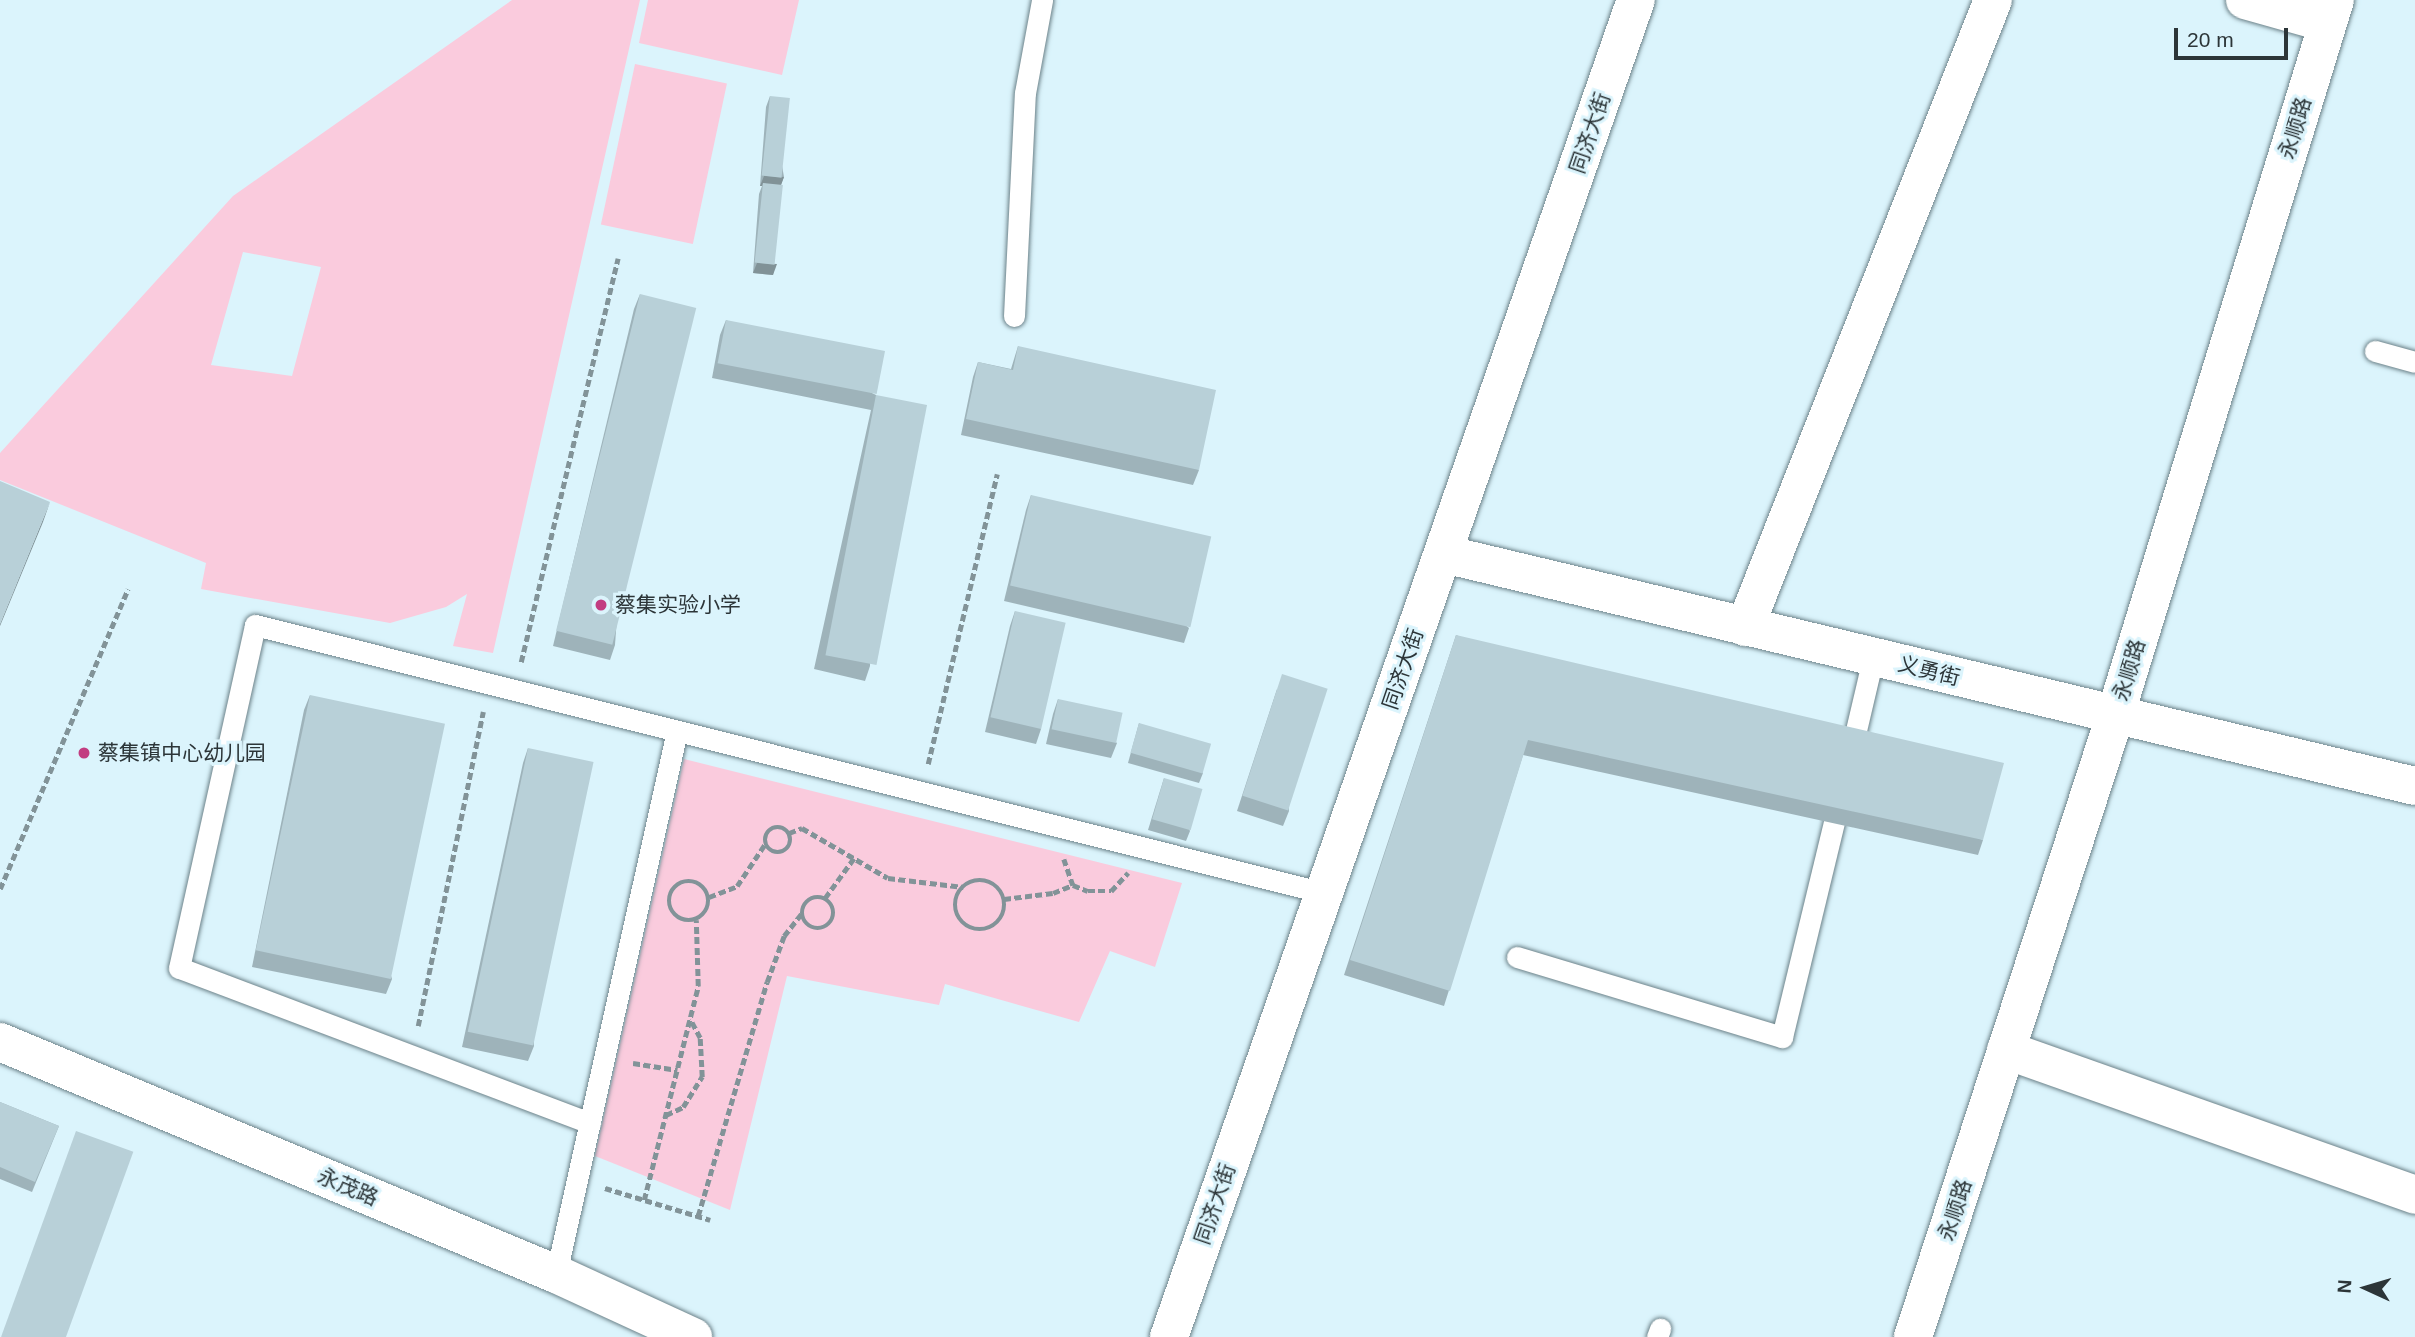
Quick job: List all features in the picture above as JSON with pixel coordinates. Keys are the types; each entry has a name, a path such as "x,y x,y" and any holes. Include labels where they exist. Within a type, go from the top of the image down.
{"street":[{"name":"同济大街","path":"1169,1337 1636,0"},
{"path":"1745,627 1993,0"},
{"path":"2245,0 2331,12"},
{"name":"永顺路","path":"1913,1337 2115,716 2331,12"},
{"name":"义勇街","path":"1444,554 2415,786"},
{"name":"永茂路","path":"0,1042 556,1274 689,1336"},
{"path":"2006,1051 2415,1195"}],"lane":[{"path":"1014,316 1025,93 1042,0"},
{"path":"2375,351 2415,362"},
{"path":"590,1123 179,968 255,625 1324,893"},
{"path":"1517,957 1782,1037 1873,658"},
{"path":"556,1274 677,731"}],"path":[{"path":"514,690 618,259"},
{"path":"921,792 997,474"},
{"path":"0,889 128,589"},
{"path":"412,1056 489,684"},
{"path":"1061,827 1065,863 1073,885"},
{"path":"709,897 737,886 765,844 771,829 782,828 789,833 790,845 783,852 774,853 765,844"},
{"path":"789,833 802,828 888,878 963,887 987,881 1004,899"},
{"path":"1004,899 1053,893 1073,885 1088,891 1111,891 1122,884 1143,848"},
{"path":"825,898 854,858"},
{"path":"688,880 702,885 709,897 705,913 696,920 682,920 671,912 671,891 688,880"},
{"path":"963,887 955,909 969,928 985,930 999,922 1004,899"},
{"path":"802,913 810,927 826,928 835,915 825,898"},
{"path":"698,1216 767,982 784,936 809,899 825,898"},
{"path":"644,1200 698,986 696,920"},
{"path":"665,1115 683,1107 702,1077 700,1038 690,1019"},
{"path":"604,1058 677,1070"},
{"path":"577,1180 710,1220"}],"shaded area":[{"path":"512,0 640,0 493,653 453,646 467,594 446,607 390,623 201,589 206,563 0,480 0,453 233,196","holes":["243,252 321,267 292,376 211,365"]},
{"path":"648,0 799,0 782,75 639,43"},
{"path":"635,64 727,84 693,244 601,224"},
{"path":"684,759 1182,883 1155,967 1110,951 1079,1022 945,984 939,1005 787,976 730,1210 595,1156"}],"building":[{"path":"770,96 790,98 782,178 762,176"},
{"path":"763,183 783,185 775,265 755,263"},
{"path":"640,294 696,308 612,645 556,631"},
{"path":"726,320 885,351 877,394 718,363"},
{"path":"1018,346 1216,390 1199,470 966,419 978,362 1013,370"},
{"path":"876,395 927,405 876,665 825,655"},
{"path":"0,481 50,502 0,624"},
{"path":"1031,495 1211,537 1190,627 1010,586"},
{"path":"1015,611 1066,623 1041,729 990,717"},
{"path":"1456,635 2004,763 1983,840 1528,740 1450,991 1350,960"},
{"path":"1282,674 1328,689 1288,811 1242,796"},
{"path":"310,695 445,724 391,979 256,950"},
{"path":"1058,699 1123,713 1116,743 1052,729"},
{"path":"1139,723 1211,744 1203,773 1130,753"},
{"path":"528,748 594,762 533,1046 468,1032"},
{"path":"1164,778 1202,789 1191,830 1152,819"},
{"path":"0,1102 59,1126 35,1182 0,1167"},
{"path":"76,1131 133,1152 66,1337 1,1337"}],"place":[{"name":"蔡集实验小学","path":"601,605"},
{"name":"蔡集镇中心幼儿园","path":"84,753"}]}
